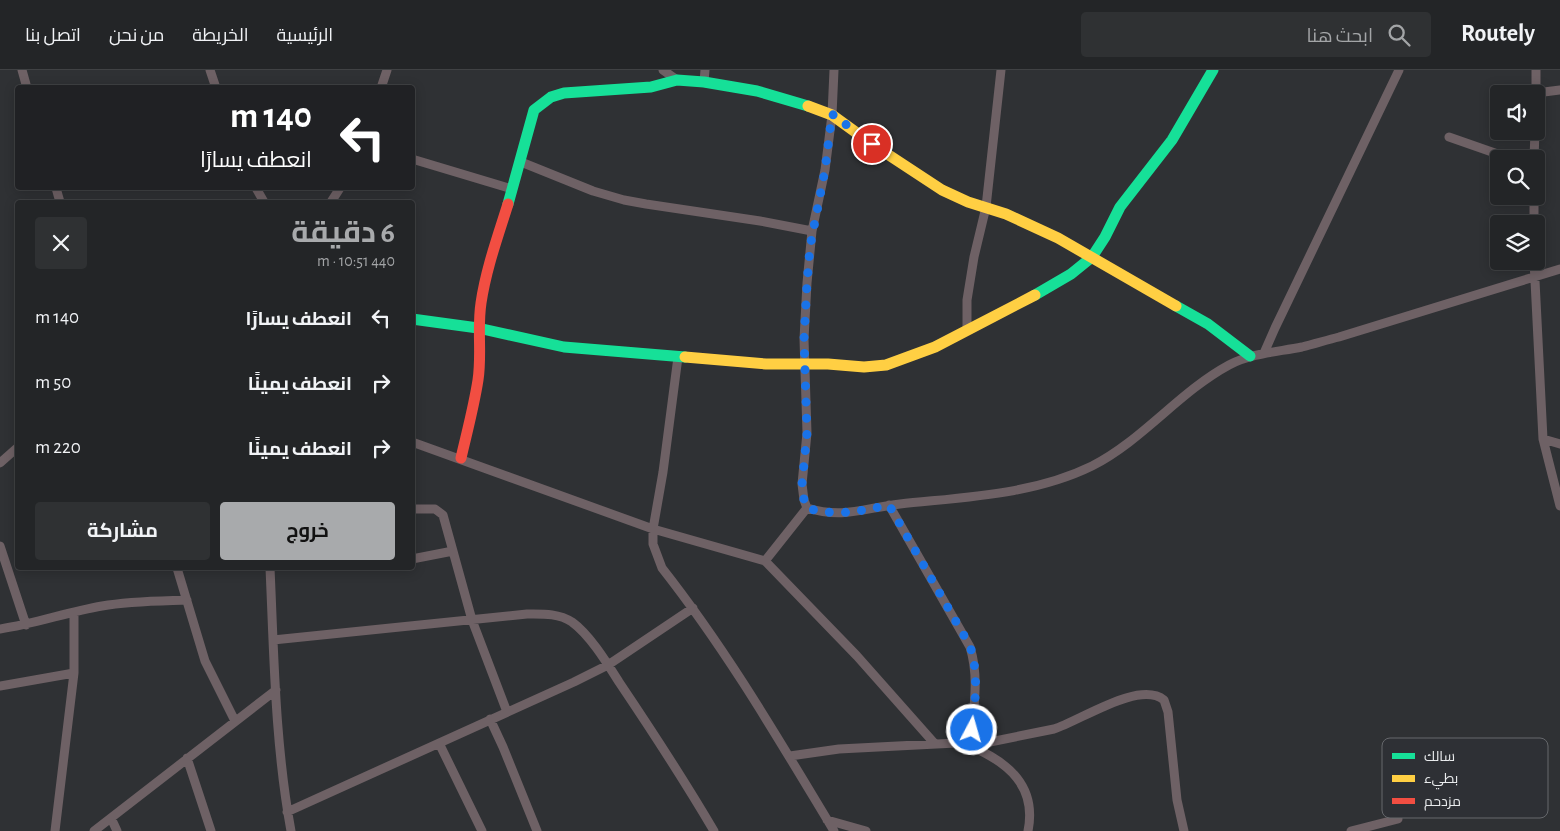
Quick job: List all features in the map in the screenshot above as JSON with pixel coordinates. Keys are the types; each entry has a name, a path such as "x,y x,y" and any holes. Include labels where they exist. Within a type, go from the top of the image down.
{"street":[{"path":"22,70 27,85"},
{"path":"210,70 215,85"},
{"path":"382,85 388,70"},
{"path":"663,70 677,80"},
{"path":"704,82 705,70"},
{"path":"807,508 802,484 807,433 804,339 807,283 812,231 825,170 832,114 834,70"},
{"path":"967,330 969,285 986,207 1001,70"},
{"path":"415,319 478,328 564,347 766,364 805,363 864,367 886,365 911,357 1049,288 1071,274 1092,257 1105,237 1120,207 1172,140 1213,70"},
{"path":"1264,353 1274,328 1399,70"},
{"path":"1536,70 1536,85"},
{"path":"461,458 478,380 480,302 486,277 521,162 534,110 551,97 564,93 650,87 677,80 704,82 796,100 832,114 872,144 942,190 968,202 1006,214 1036,227 1092,257 1208,324 1250,356"},
{"path":"1545,92 1560,90"},
{"path":"1449,138 1490,152"},
{"path":"415,160 512,189"},
{"path":"521,162 593,191 624,200 812,231"},
{"path":"807,508 832,514 847,513 889,505 1009,492 1039,485 1073,474 1117,450 1210,376 1230,364 1250,356 1302,347 1339,337 1560,269"},
{"path":"1534,270 1542,439 1560,506"},
{"path":"678,356 663,472 652,529 653,544 662,568 693,608 755,701 834,831"},
{"path":"1542,439 1560,444"},
{"path":"415,443 461,458 652,529 765,561 857,656 935,744"},
{"path":"0,463 15,450"},
{"path":"889,505 962,631 971,652 976,682 970,746"},
{"path":"765,561 807,508"},
{"path":"415,509 435,509 440,511 445,520 472,620 507,712"},
{"path":"0,546 26,625"},
{"path":"415,558 453,551"},
{"path":"178,570 205,661 235,722"},
{"path":"270,570 280,759 291,831"},
{"path":"0,629 26,625 111,605 187,600"},
{"path":"287,812 566,686 608,665 693,608"},
{"path":"55,831 74,673 74,613"},
{"path":"273,640 527,614 545,614 564,618 581,631 608,665 665,750 714,831"},
{"path":"0,686 74,673"},
{"path":"94,831 276,690"},
{"path":"970,746 1067,725 1105,706 1130,697 1146,694 1158,696 1164,700 1168,712 1177,800 1184,831"},
{"path":"490,719 504,747 537,831"},
{"path":"790,756 839,749 956,743 970,746 993,758 1019,779 1028,801 1030,813 1028,831"},
{"path":"439,744 482,831"},
{"path":"187,758 211,831"},
{"path":"111,818 117,831"},
{"path":"1351,831 1398,819"},
{"path":"827,820 866,831"}],"traffic: fast":[{"path":"1035,295 1071,274 1092,257 1105,237 1120,207 1172,140 1213,70"},
{"path":"508,204 534,110 551,97 564,93 651,87 677,80 704,82 757,91 808,106"},
{"path":"1176,306 1208,324 1250,356"},
{"path":"415,319 478,328 564,347 685,357"}],"traffic: slow":[{"path":"808,106 832,115 942,190 968,202 1006,214 1058,238 1176,306"},
{"path":"685,357 766,364 828,364 864,367 886,365 935,347 1035,295"}],"traffic: jam":[{"path":"461,458 478,380 480,313 483,290 508,204"}],"route":[{"path":"872,144 832,114 825,170 812,231 807,283 804,339 807,433 802,493 807,508 832,514 889,505 970,646 976,682 972,730"}]}
